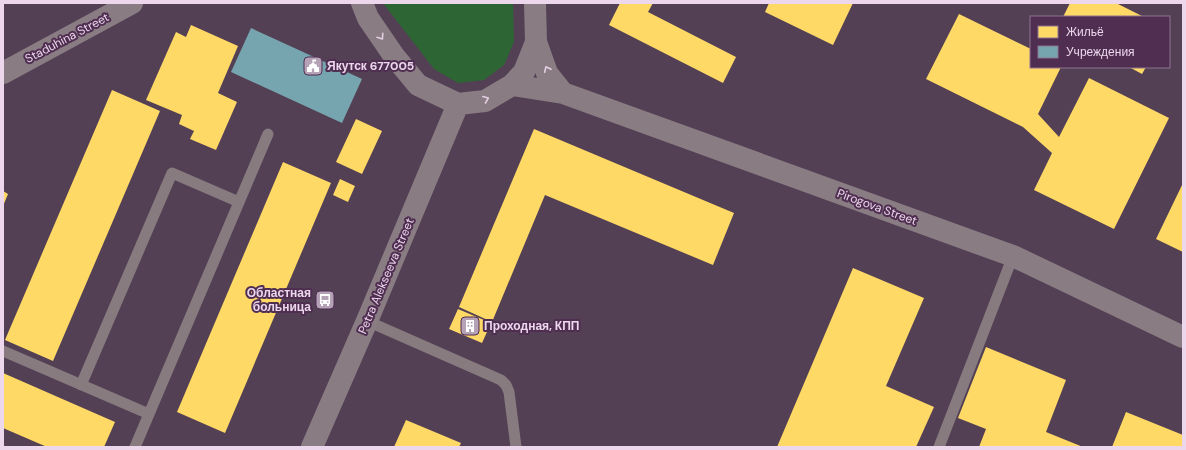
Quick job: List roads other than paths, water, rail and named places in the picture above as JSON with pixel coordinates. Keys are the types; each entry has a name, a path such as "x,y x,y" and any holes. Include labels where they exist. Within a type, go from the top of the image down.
{"street":[{"name":"Staduhina Street","path":"3,73 132,3"},
{"path":"362,3 368,18 394,56 418,85 458,104 485,101 512,85 524,72 536,42"},
{"path":"535,3 536,42 547,72 563,93"},
{"name":"Pirogova Street","path":"512,85 563,93 1013,256 1183,337"},
{"name":"Petra Alekseeva Street","path":"312,447 367,321 458,104"}],"lane":[{"path":"135,447 268,134"},
{"path":"81,385 172,173 239,202"},
{"path":"939,447 1013,256"},
{"path":"367,321 501,380 506,385 509,392 516,447"},
{"path":"3,351 149,414"}],"place":[{"name":"Якутск 677005","path":"313,66"},
{"name":"Областная больница","path":"325,300"},
{"name":"Проходная, КПП","path":"470,326"}]}
